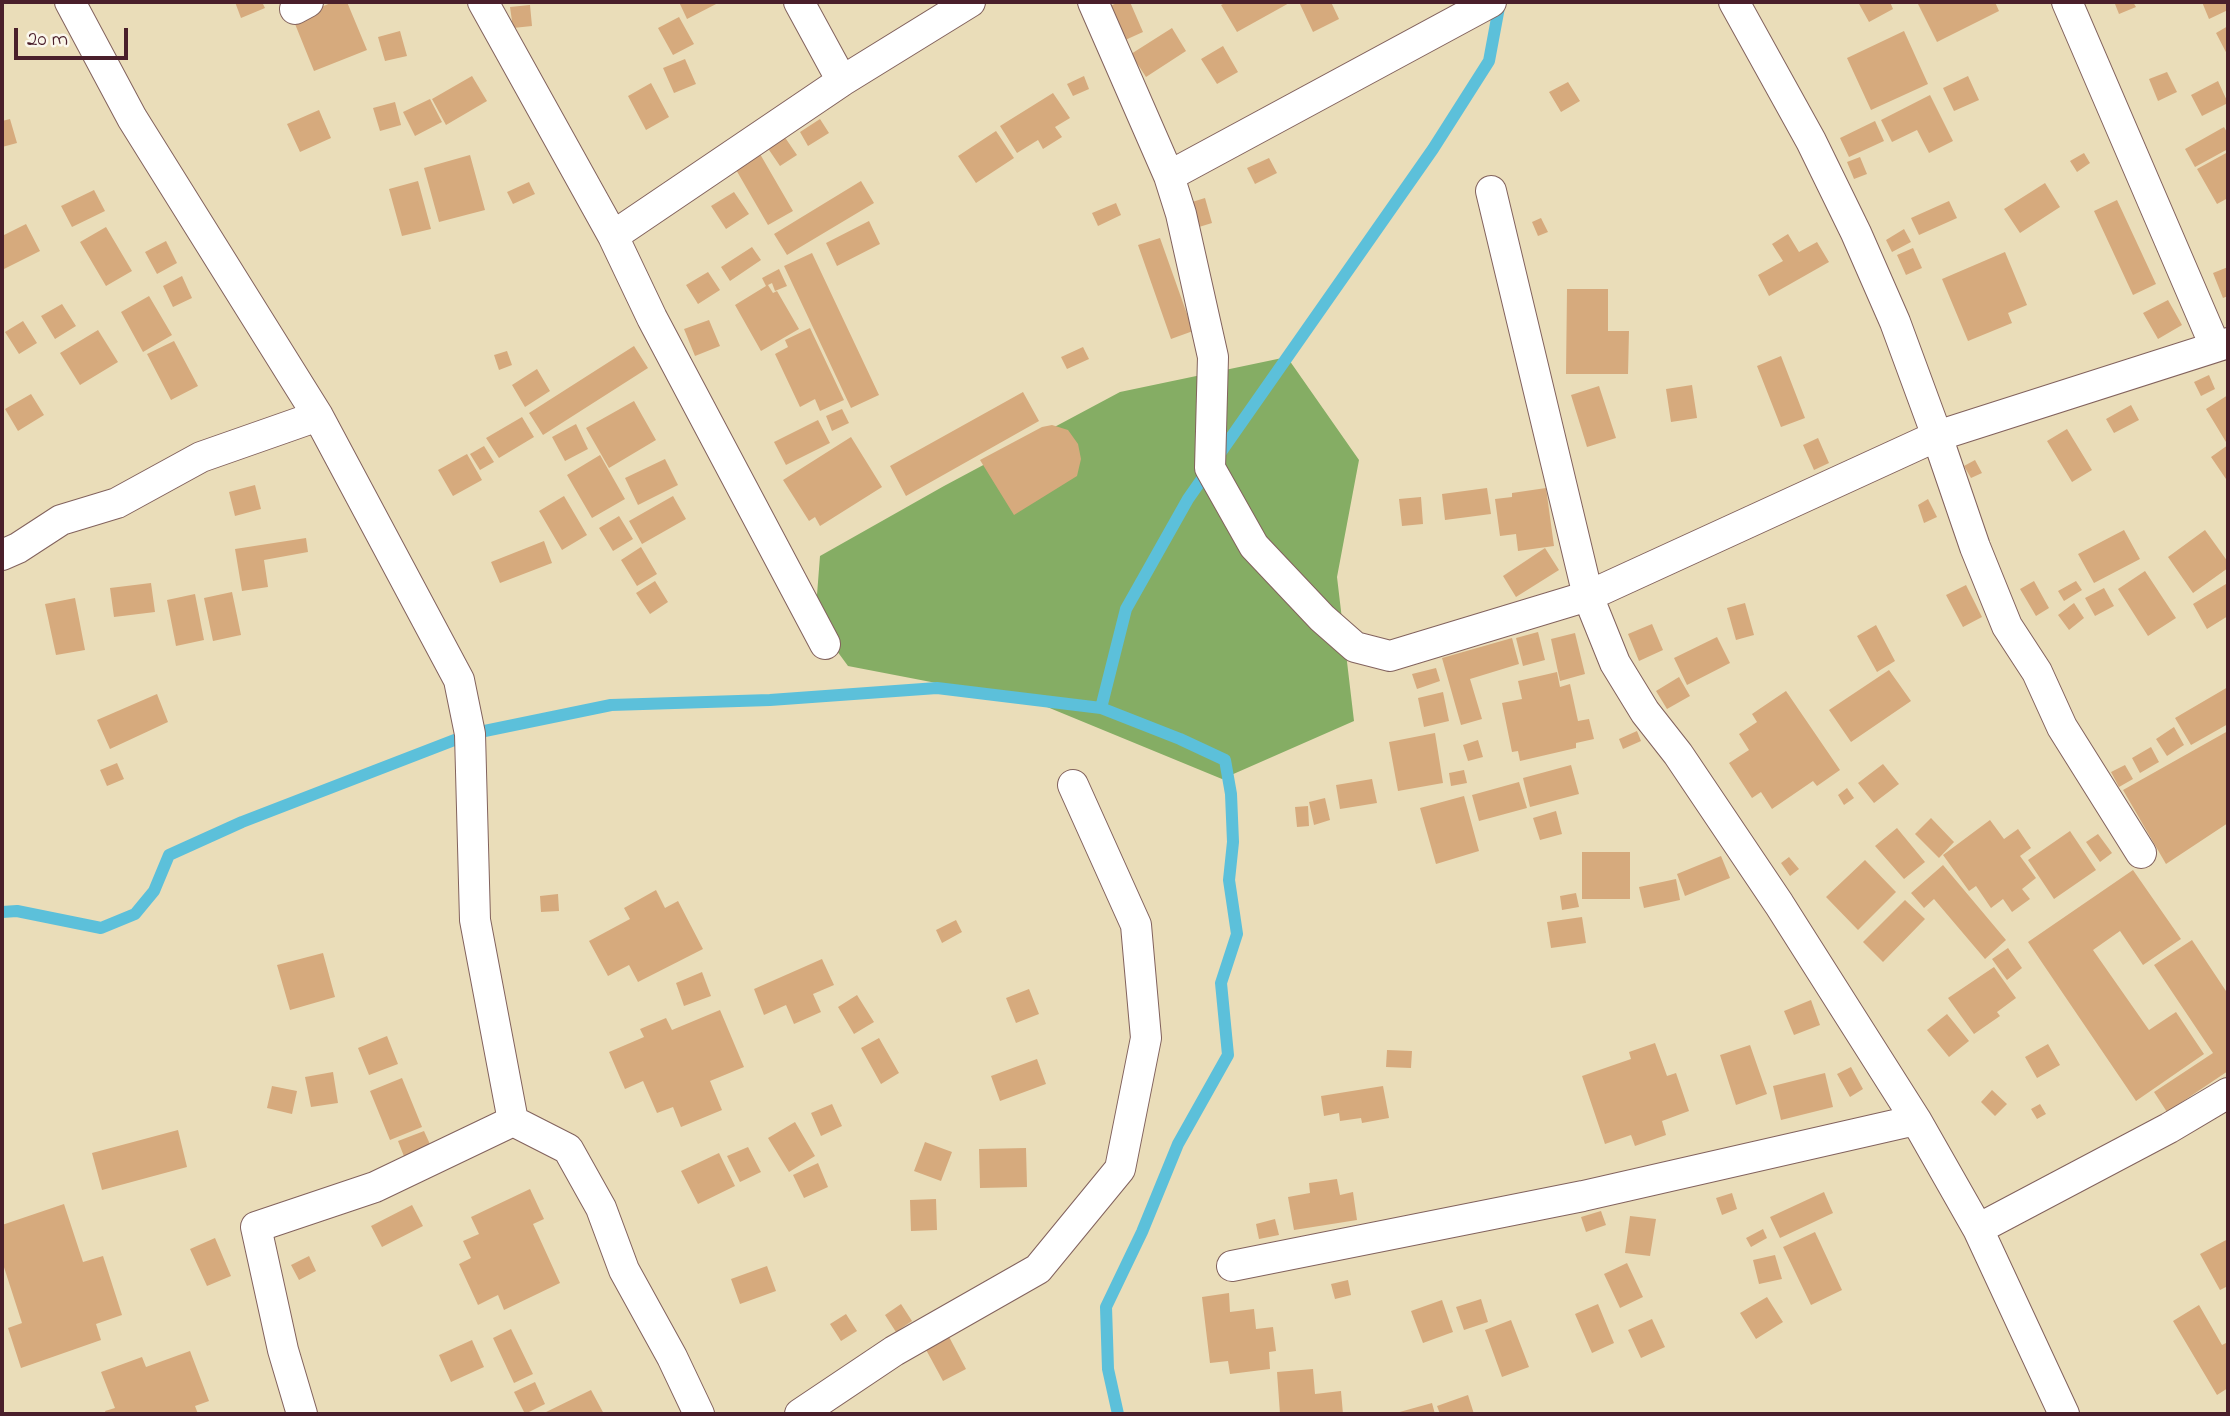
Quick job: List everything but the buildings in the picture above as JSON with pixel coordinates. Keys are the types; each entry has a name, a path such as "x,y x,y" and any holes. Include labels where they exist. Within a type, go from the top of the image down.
{"street":[{"path":"69,2 132,118 318,416 459,680 470,734 475,920 513,1121"},
{"path":"483,2 613,236 652,318 825,644"},
{"path":"799,2 842,81"},
{"path":"613,236 842,81 970,2"},
{"path":"1093,2 1169,176 1194,267 1213,357 1210,468 1254,546 1322,618 1355,647 1390,656 1588,596 1937,436 2222,344 2067,2"},
{"path":"1169,176 1491,2"},
{"path":"1734,2 1811,141 1895,322 1975,547 2007,626 2037,672 2062,727 2141,853"},
{"path":"1490,191 1588,596 1615,663 1645,712 1678,754 1772,893 1916,1120 1978,1229 2064,1414"},
{"path":"2,555 18,548 61,520 117,503 201,457 318,416"},
{"path":"800,1414 894,1351 1038,1269 1119,1169 1146,1038 1136,925 1073,785"},
{"path":"1978,1229 2169,1128 2228,1093"},
{"path":"1232,1266 1583,1196 1916,1120"},
{"path":"302,1414 283,1350 256,1227 375,1187 513,1121"},
{"path":"513,1121 568,1149 601,1208 624,1270 672,1357 699,1414"}],"green space":[{"path":"1287,357 1359,460 1337,577 1354,721 1222,779 1035,702 848,666 815,621 820,556 944,486 1120,392"}],"waterway":[{"path":"1101,708 1126,609 1188,499 1433,149 1489,61 1500,2"},
{"path":"2,912 17,911 101,928 135,914 154,891 169,855 242,822 470,734 611,705 770,700 937,688 1101,708 1180,739 1225,760 1231,794 1233,842 1229,880 1237,934 1221,983 1228,1055 1178,1144 1142,1232 1106,1307 1108,1369 1118,1414"}]}
